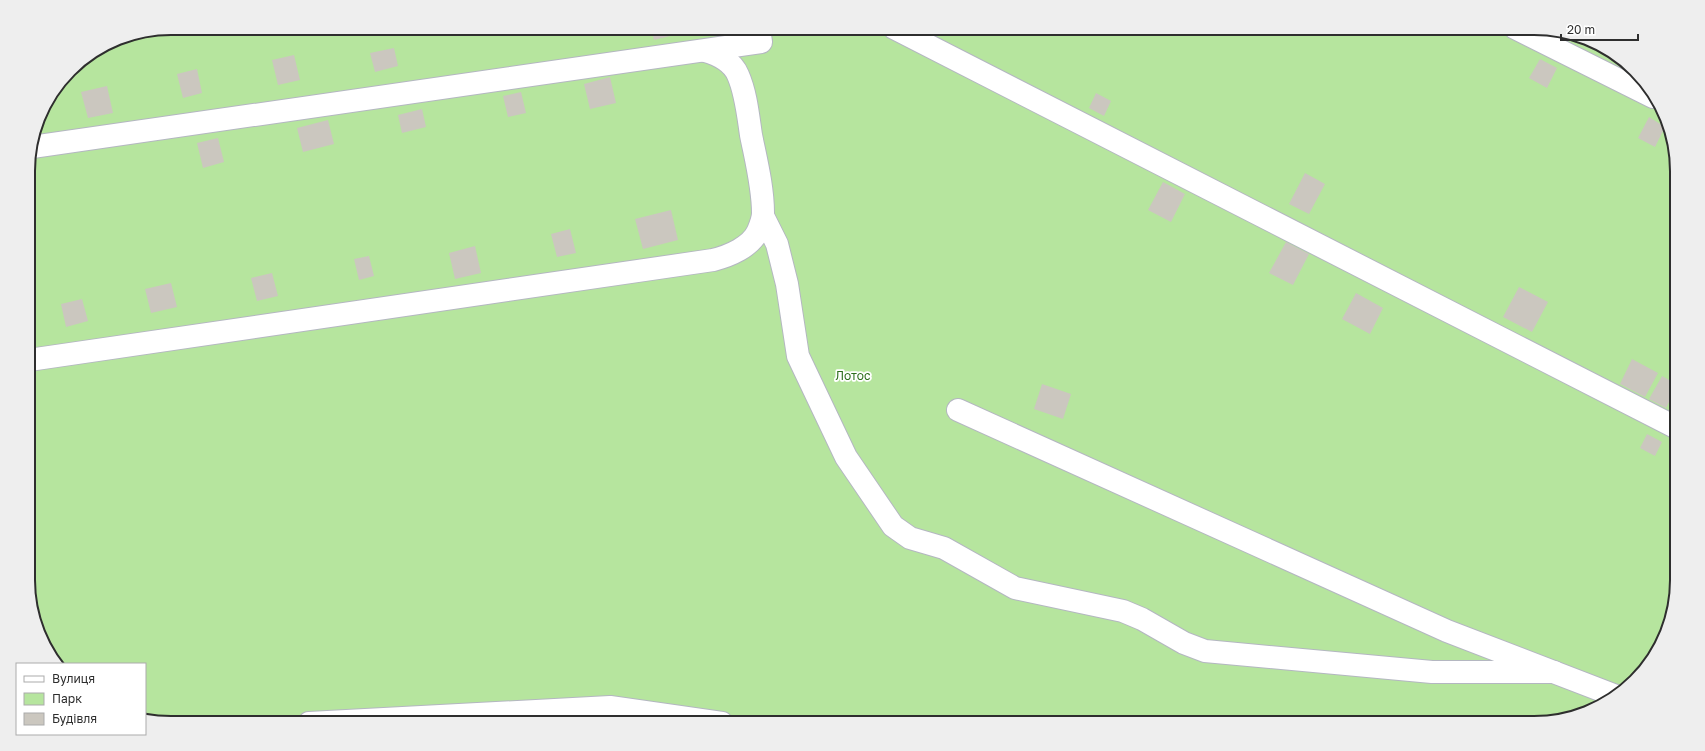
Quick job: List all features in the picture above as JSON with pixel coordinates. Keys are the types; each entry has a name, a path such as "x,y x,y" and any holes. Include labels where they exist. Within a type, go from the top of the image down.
{"street":[{"path":"38,146 705,51 761,42 760,35"},
{"path":"908,35 1670,424"},
{"path":"1529,35 1646,93"},
{"path":"35,359 713,260 729,256 744,246 757,233 763,216 762,195 744,94 738,75 731,65 720,56 705,51"},
{"path":"763,216 777,244 787,284 798,356 846,457 893,526 910,538 944,548 1015,588 1123,610 1184,643 1205,651 1432,672 1554,672"},
{"path":"958,410 1447,630 1609,693"},
{"path":"441,716 610,707 673,716"}],"green space":[{"name":"Лотос","path":"171,35 1543,35 1586,45 1602,53 1617,63 1630,75 1642,88 1652,103 1660,119 1665,136 1669,153 1670,171 1669,598 1660,632 1642,663 1617,688 1602,698 1578,709 1543,716 673,716 610,707 441,716 153,715 146,713 146,663 63,663 45,632 36,598 35,162 40,136 49,111 63,88 88,63 119,45 153,36"}],"building":[{"path":"653,35 674,35 654,40"},
{"path":"394,48 398,66 375,72 370,53"},
{"path":"294,55 300,80 278,85 272,60"},
{"path":"1540,59 1557,68 1547,88 1529,78"},
{"path":"197,69 202,93 183,98 177,74"},
{"path":"610,77 616,103 590,109 584,84"},
{"path":"107,86 113,113 88,118 81,92"},
{"path":"521,92 526,113 508,117 503,96"},
{"path":"1096,93 1111,101 1104,116 1089,108"},
{"path":"422,109 426,127 402,133 398,115"},
{"path":"1649,117 1662,125 1663,130 1655,147 1638,138"},
{"path":"328,120 334,144 303,152 297,128"},
{"path":"218,138 224,162 203,168 197,143"},
{"path":"1305,173 1325,184 1309,214 1289,204"},
{"path":"1163,182 1185,194 1171,222 1148,210"},
{"path":"671,210 678,240 643,249 635,219"},
{"path":"570,229 576,253 557,257 551,234"},
{"path":"1286,242 1309,254 1293,285 1269,273"},
{"path":"475,246 481,273 455,279 449,253"},
{"path":"369,256 374,276 359,280 354,259"},
{"path":"272,273 278,296 257,301 251,278"},
{"path":"171,283 177,307 151,313 145,289"},
{"path":"1519,287 1548,302 1532,332 1503,317"},
{"path":"1356,293 1383,308 1370,334 1342,319"},
{"path":"82,299 88,321 66,327 61,304"},
{"path":"1632,359 1658,373 1645,397 1620,384"},
{"path":"1662,376 1670,381 1670,400 1666,408 1649,399"},
{"path":"1042,384 1071,394 1063,419 1034,409"},
{"path":"1647,434 1662,442 1655,456 1640,448"}]}
